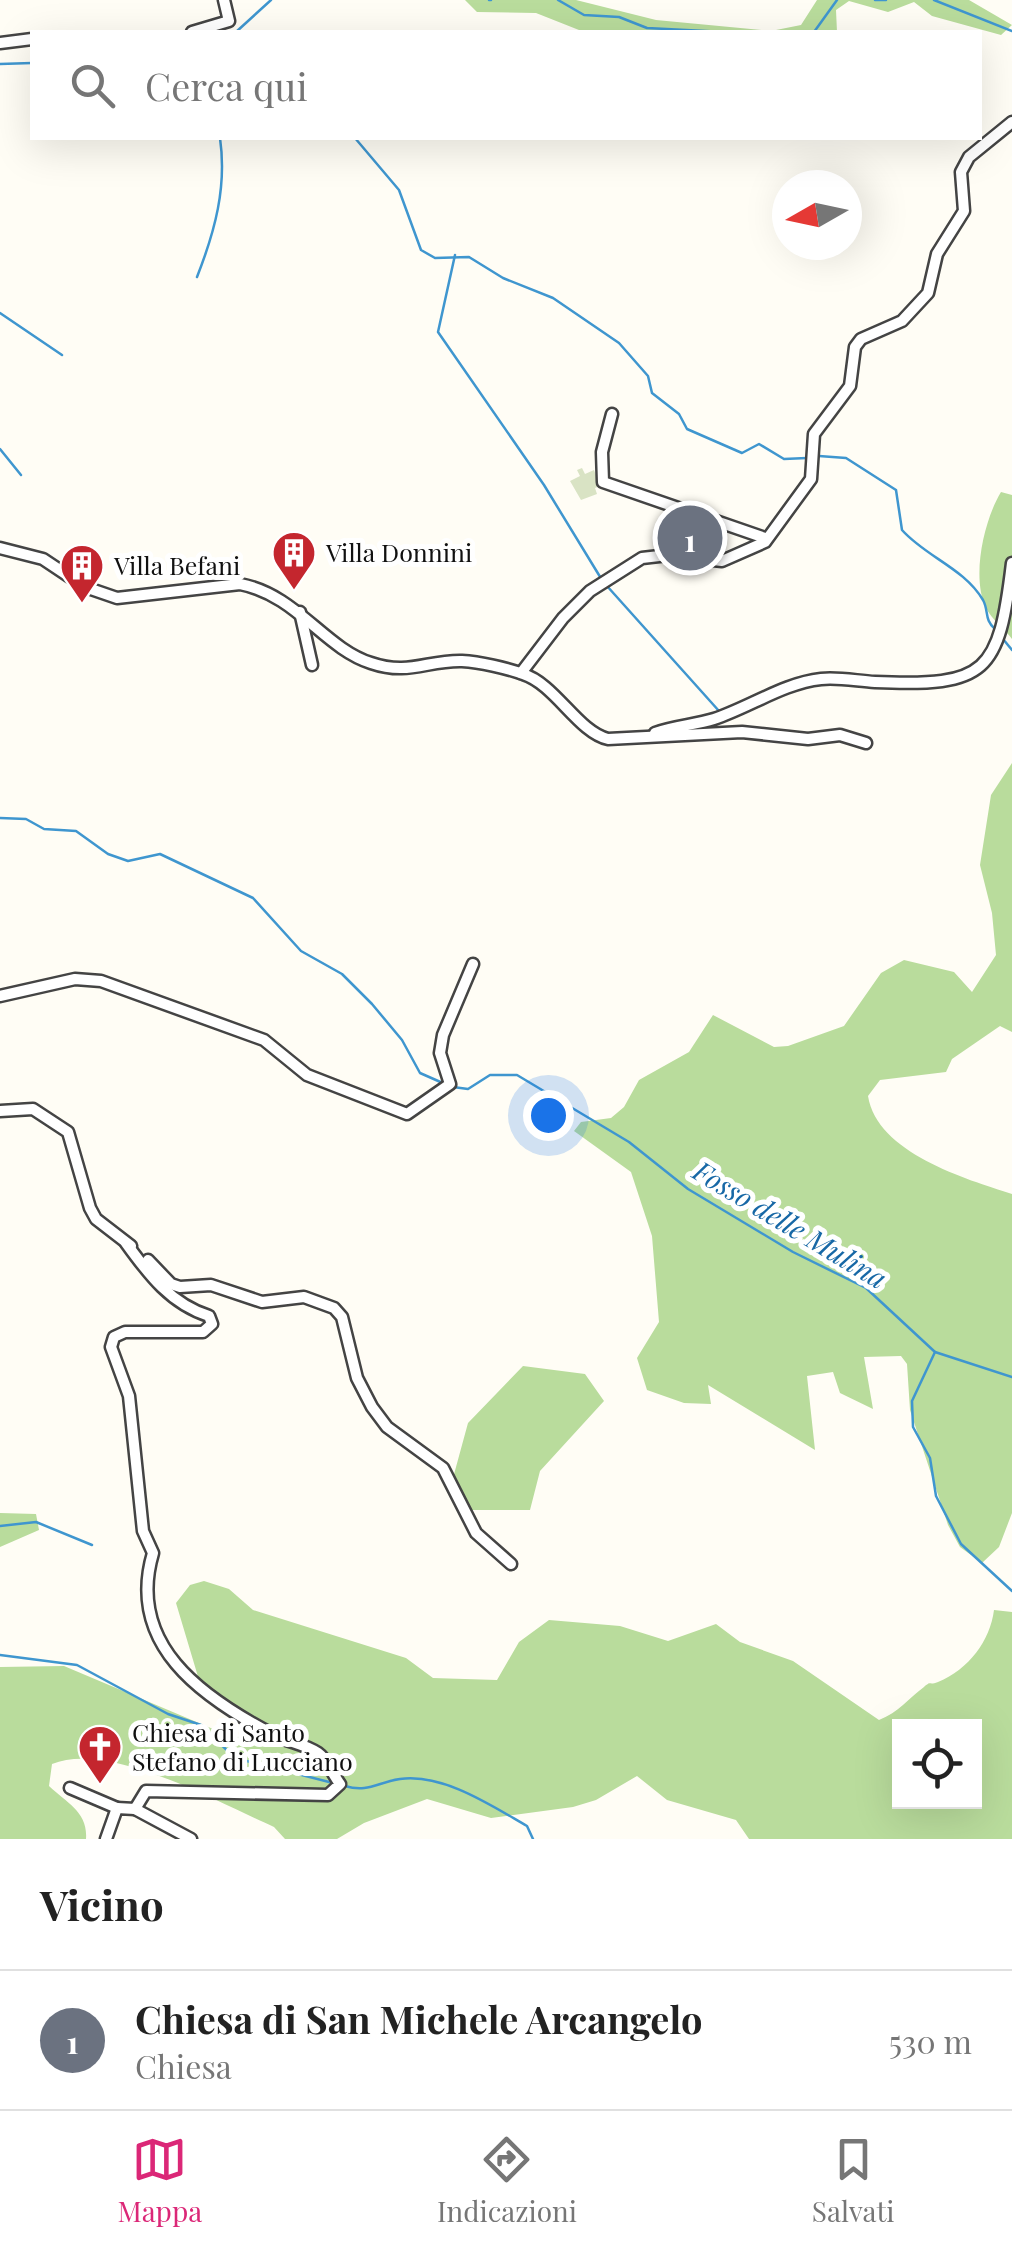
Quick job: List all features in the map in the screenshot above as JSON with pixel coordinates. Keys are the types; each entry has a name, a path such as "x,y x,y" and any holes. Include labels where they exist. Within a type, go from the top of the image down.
{"street":[{"path":"199,30 229,21 224,0"},
{"path":"0,43 30,39"},
{"path":"522,673 562,618 590,591 642,558 668,555 722,561 746,554 772,534 810,479 814,434 850,386 855,347 862,339 902,320 928,293 937,254 964,211 961,172 969,157 1012,122"},
{"path":"612,414 602,452 604,482 765,538"},
{"path":"0,548 43,558 102,596 255,586 300,611 364,661 384,668 420,670 462,661 522,673 572,710 598,737 752,735 808,739 840,735 866,743"},
{"path":"644,737 709,721 786,688 822,679 910,682 970,676 985,664 1006,622 1012,563"},
{"path":"300,611 312,665"},
{"path":"0,996 75,979 101,981 264,1040 307,1075 406,1114 450,1084 440,1053 443,1036 473,964"},
{"path":"0,1111 32,1108 68,1132 90,1208 171,1284 211,1286 262,1302 304,1296 334,1308 342,1317 357,1378 372,1407 387,1428 443,1468 476,1533 511,1564"},
{"path":"126,1244 168,1295 183,1308 209,1316 212,1324 203,1332 125,1332 114,1337 111,1348 129,1396 144,1531 153,1552 145,1580 161,1648 180,1672 221,1702 275,1735 320,1754 340,1784 328,1795 153,1790 146,1791 135,1809"},
{"path":"70,1788 118,1808 135,1809 191,1839"},
{"path":"106,1839 118,1808"}],"green space":[{"path":"465,0 576,0 656,20 761,30 579,30 536,13 477,12"},
{"path":"817,0 969,0 1012,25 1001,35 932,16 914,2 888,12 849,1 836,10 837,30 776,30 801,25"},
{"path":"582,468 585,474 594,470 600,486 595,488 597,494 581,500 570,481 580,476 577,470"},
{"path":"1001,492 1012,495 1012,639 986,608 980,581 985,533"},
{"path":"1012,763 1012,1032 1000,1026 952,1059 946,1072 880,1080 868,1096 875,1116 905,1148 949,1171 1012,1194 1012,1513 999,1547 982,1563 960,1547 948,1525 910,1410 907,1364 901,1356 864,1357 873,1409 840,1393 833,1372 807,1376 815,1450 708,1385 711,1404 684,1403 647,1390 637,1358 659,1322 652,1236 631,1172 574,1131 581,1122 611,1118 624,1107 639,1080 689,1052 713,1015 774,1047 788,1046 844,1026 881,973 904,960 954,972 972,992 996,955 992,913 980,865 991,795"},
{"path":"523,1366 585,1374 604,1401 540,1471 530,1510 468,1510 453,1478 468,1423"},
{"path":"0,1513 36,1514 39,1530 0,1547"},
{"path":"204,1581 229,1589 253,1610 406,1658 433,1678 497,1680 519,1642 549,1620 620,1626 668,1641 716,1624 740,1642 793,1661 879,1720 928,1684 949,1676 968,1662 983,1643 994,1610 1012,1612 1012,1839 749,1839 736,1820 667,1800 637,1776 596,1800 573,1807 491,1818 427,1799 364,1823 337,1839 285,1839 274,1827 164,1778 103,1760 76,1759 52,1764 49,1786 80,1815 86,1839 0,1839 0,1667 64,1666 232,1737 252,1736 252,1725 199,1680 176,1603 190,1585"}],"waterway":[{"path":"238,30 271,0"},
{"path":"558,0 584,15 619,17 647,28 686,30"},
{"path":"815,30 837,0"},
{"path":"875,0 886,0"},
{"path":"934,0 1012,31"},
{"path":"0,64 30,63"},
{"path":"197,277 218,209 220,140"},
{"path":"357,140 399,190 421,250 435,258 469,257 503,278 553,298 619,343 648,376 652,393 679,414 687,429 742,453 759,444 784,459 807,458"},
{"path":"455,255 438,332 544,485 602,580"},
{"path":"0,313 62,355"},
{"path":"0,449 21,475"},
{"path":"819,456 846,458 896,490 902,530 975,589 995,629"},
{"path":"607,586 719,711"},
{"path":"1003,639 1012,650"},
{"name":"Fosso delle Mulina","path":"0,818 26,819 44,829 76,831 108,854 128,861 160,854 253,898 301,951 342,974 372,1004 402,1040 420,1073 445,1084"},
{"name":"Fosso delle Mulina","path":"453,1087 468,1089 490,1075 517,1075 629,1142 688,1189 793,1252 866,1288 935,1352 1012,1377"},
{"path":"935,1352 912,1401 913,1427 930,1458 936,1496 961,1544 1012,1591"},
{"path":"0,1526 36,1522 92,1545"},
{"path":"0,1655 77,1665 168,1714 201,1725 235,1758 333,1783"},
{"path":"345,1786 367,1788 416,1778 433,1781 498,1809 527,1826 533,1839"}],"place":[{"name":"Chiesa di San Michele Arcangelo","path":"690,538"},
{"name":"Villa Donnini","path":"294,591"},
{"name":"Villa Befani","path":"82,604"},
{"name":"Chiesa di Santo Stefano di Lucciano","path":"100,1785"}]}
